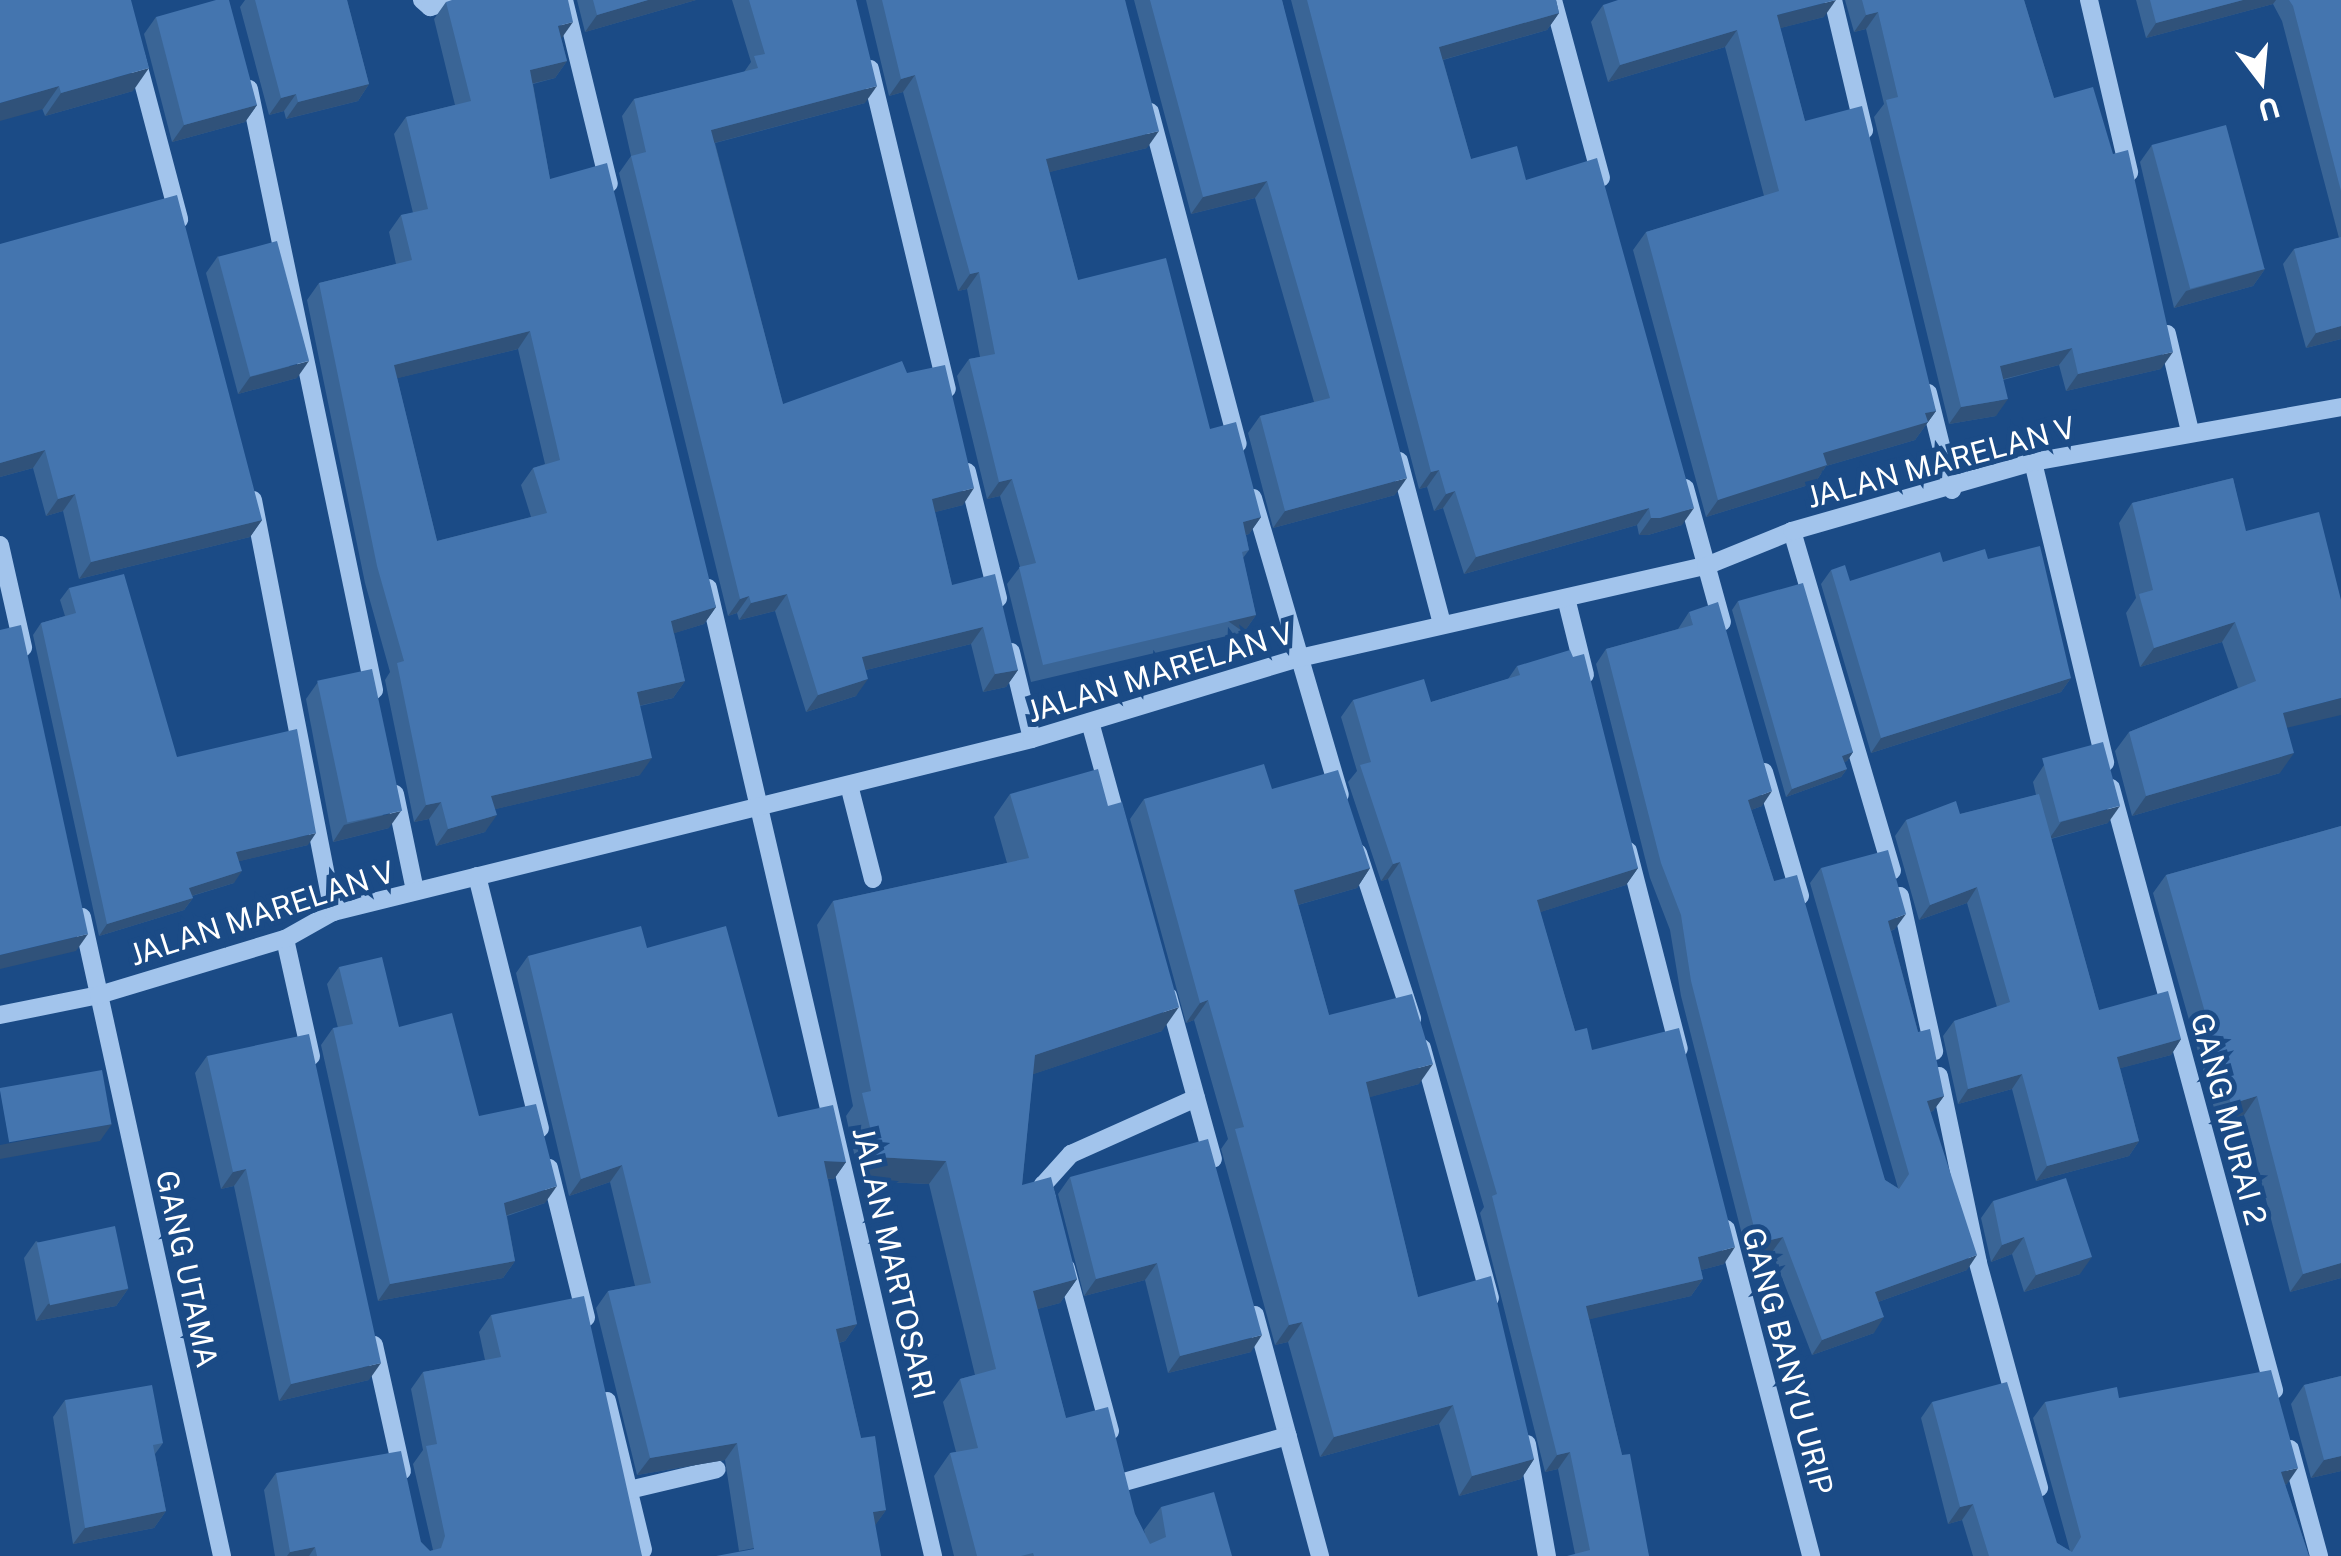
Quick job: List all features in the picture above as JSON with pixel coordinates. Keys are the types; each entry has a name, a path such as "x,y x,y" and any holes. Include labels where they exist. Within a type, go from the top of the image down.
{"street":[{"path":"422,0 430,7 455,0"},
{"path":"564,0 616,211"},
{"path":"1554,0 1610,208"},
{"path":"1832,0 1869,151"},
{"path":"2089,0 2133,187"},
{"path":"132,38 186,243"},
{"path":"866,57 954,417"},
{"path":"244,67 380,717"},
{"path":"1146,94 1296,659 1345,810"},
{"path":"2164,318 2190,431"},
{"path":"1924,377 1952,490"},
{"name":"JALAN MARELAN V","path":"0,1015 99,994 285,939 333,912 1032,739 1296,659 1706,566 1792,531 1952,490 2033,462 2190,431 2339,414"},
{"path":"1393,439 1442,624"},
{"path":"963,455 1032,739"},
{"name":"GANG MURAI 2","path":"2033,462 2110,783 2319,1556"},
{"path":"1680,472 1727,640"},
{"path":"249,486 333,912"},
{"path":"1792,531 1904,910 1978,1263 2043,1501"},
{"path":"0,544 29,676"},
{"name":"JALAN MARTOSARI","path":"705,576 762,806 933,1556"},
{"path":"1566,598 1590,694"},
{"path":"1090,722 1127,854"},
{"path":"1759,752 1807,919"},
{"path":"392,775 416,892"},
{"path":"849,785 873,879"},
{"path":"1623,829 1686,1078"},
{"path":"1351,830 1425,1057 1496,1320"},
{"path":"478,876 591,1337"},
{"name":"GANG UTAMA","path":"78,901 222,1556"},
{"path":"285,939 315,1074"},
{"path":"1159,966 1217,1173"},
{"path":"1196,1098 1055,1167 1043,1186 1121,1473 1288,1436"},
{"name":"GANG BANYU URIP","path":"1721,1212 1811,1556"},
{"path":"1247,1286 1320,1556"},
{"path":"370,1325 408,1498"},
{"path":"600,1375 643,1550"},
{"path":"1522,1414 1547,1556"},
{"path":"629,1490 718,1468"}],"building":[{"path":"0,0 131,0 149,68 61,93 59,86 0,103"},
{"path":"229,0 257,105 184,125 156,17"},
{"path":"255,0 347,0 369,84 298,102 296,94 281,98"},
{"path":"568,0 573,22 558,26 567,61 530,70 550,179 607,163 716,607 671,621 685,681 637,692 652,758 491,796 497,815 448,829 441,802 426,805 397,663 404,661 377,566 319,283 412,260 401,215 428,209 406,117 471,101 446,2","holes":["530,331 560,460 533,468 547,513 437,541 394,365"]},
{"path":"593,0 648,0 597,15"},
{"path":"749,0 856,0 877,86 711,130 783,404 902,361 907,373 945,365 974,488 932,499 952,585 995,574 1018,670 995,674 983,627 862,657 868,679 818,695 787,594 751,603 749,596 740,599 631,156 646,152 634,99 758,68 754,56 765,54"},
{"path":"882,0 1125,0 1159,131 1046,159 1078,280 1166,258 1210,429 1236,422 1261,517 1243,522 1249,550 1242,552 1256,615 1043,665 1019,567 1036,563 1012,479 999,482 969,359 995,354 979,272 970,274 915,75 901,79"},
{"path":"1150,0 1282,0 1407,478 1285,511 1260,416 1330,398 1267,181 1203,197"},
{"path":"1307,0 1556,0 1559,13 1439,47 1471,159 1517,146 1526,180 1597,158 1694,508 1651,518 1649,508 1476,557 1455,491 1446,494 1439,470 1431,472"},
{"path":"1618,0 1836,0 1777,15 1805,121 1862,106 1936,411 1925,413 1928,422 1823,453 1827,465 1718,500 1646,232 1779,191 1737,30 1620,65 1603,5"},
{"path":"1862,0 2024,0 2054,98 2093,87 2113,154 2128,150 2173,352 2078,374 2072,348 2000,366 2008,399 1961,407 1886,100 1898,97 1878,12 1866,15"},
{"path":"2150,0 2243,0 2156,23"},
{"path":"2289,0 2341,0 2341,191 2293,6"},
{"path":"2226,125 2265,269 2190,289 2152,145"},
{"path":"177,195 262,520 91,562 75,494 58,499 45,450 0,463 0,244"},
{"path":"2341,237 2341,326 2316,333 2294,249"},
{"path":"277,241 309,361 250,377 218,257"},
{"path":"2233,478 2246,531 2319,512 2341,600 2341,698 2283,713 2294,753 2146,796 2129,732 2256,681 2235,622 2154,648 2139,594 2153,590 2132,503"},
{"path":"2040,546 2071,678 1881,738 1831,570 1845,565 1850,581 1940,552 1943,562 1985,549 1988,559"},
{"path":"124,574 177,757 297,729 316,833 236,852 242,871 189,888 193,898 107,924 41,623 76,613 69,588"},
{"path":"1803,583 1853,752 1842,756 1847,769 1792,789 1738,601"},
{"path":"1718,602 1772,791 1748,800 1774,881 1797,875 1885,1180 1899,1189 1909,1174 1821,868 1888,850 1906,914 1888,921 1918,1032 1930,1029 1944,1096 1927,1101 1977,1255 1875,1292 1884,1317 1822,1340 1783,1237 1758,1243 1691,981 1681,915 1661,863 1606,649 1693,625 1689,612"},
{"path":"21,625 88,934 0,955 0,630"},
{"path":"1570,650 1573,657 1584,654 1638,868 1537,900 1575,1031 1587,1028 1592,1050 1679,1028 1735,1247 1698,1257 1703,1279 1586,1306 1622,1455 1630,1454 1649,1556 1567,1556 1590,1550 1570,1452 1557,1455 1492,1196 1497,1194 1400,862 1393,864 1360,765 1371,762 1353,700 1424,679 1431,702 1520,675 1517,666"},
{"path":"372,669 402,811 347,822 317,681"},
{"path":"2103,742 2120,806 2059,822 2042,758"},
{"path":"1264,764 1272,789 1338,770 1370,868 1294,890 1329,1015 1412,994 1433,1064 1366,1082 1418,1297 1491,1276 1534,1459 1472,1476 1453,1405 1334,1437 1302,1322 1289,1325 1235,1129 1244,1127 1208,1000 1200,1003 1144,799"},
{"path":"1098,769 1108,806 1122,802 1179,1007 1035,1055 1022,1185 1051,1177 1077,1279 1033,1291 1066,1418 1108,1407 1135,1514 1150,1544 1166,1537 1161,1507 1214,1492 1232,1556 977,1556 950,1453 978,1448 960,1379 996,1369 946,1161 877,1157 862,1093 871,1091 833,901 1029,858 1010,794"},
{"path":"2039,794 2099,1010 2168,991 2181,1039 2117,1057 2139,1141 2047,1166 2022,1074 1968,1089 1954,1021 2010,1002 1977,887 1930,905 1906,820 1956,801 1960,814"},
{"path":"2341,826 2341,1263 2303,1274 2257,1096 2231,1104 2166,875"},
{"path":"641,926 647,948 726,926 778,1117 833,1105 846,1162 824,1161 857,1324 836,1329 861,1438 875,1436 886,1510 873,1512 881,1556 716,1556 754,1549 737,1443 650,1458 608,1291 651,1283 622,1165 581,1179 528,956"},
{"path":"382,957 399,1027 452,1013 479,1116 536,1104 557,1186 504,1203 515,1261 390,1284 333,1028 353,1024 339,967"},
{"path":"309,1034 381,1363 291,1384 246,1169 233,1172 207,1056"},
{"path":"102,1070 112,1124 9,1142 0,1088"},
{"path":"1208,1139 1262,1335 1180,1356 1157,1263 1096,1279 1070,1177"},
{"path":"2066,1178 2092,1257 2036,1275 2024,1237 2002,1245 1993,1201"},
{"path":"115,1226 128,1289 50,1305 37,1243"},
{"path":"584,1296 642,1556 317,1556 315,1547 290,1552 276,1473 401,1451 421,1542 430,1551 441,1548 445,1536 426,1446 437,1444 423,1372 501,1357 491,1315"},
{"path":"2271,1370 2298,1468 2281,1472 2309,1556 1989,1556 1973,1504 1960,1507 1932,1402 2007,1382 2057,1543 2072,1552 2081,1537 2045,1402 2117,1387 2119,1398"},
{"path":"2341,1376 2341,1456 2324,1460 2304,1385"},
{"path":"152,1385 163,1443 153,1445 166,1511 85,1528 65,1400"}]}
